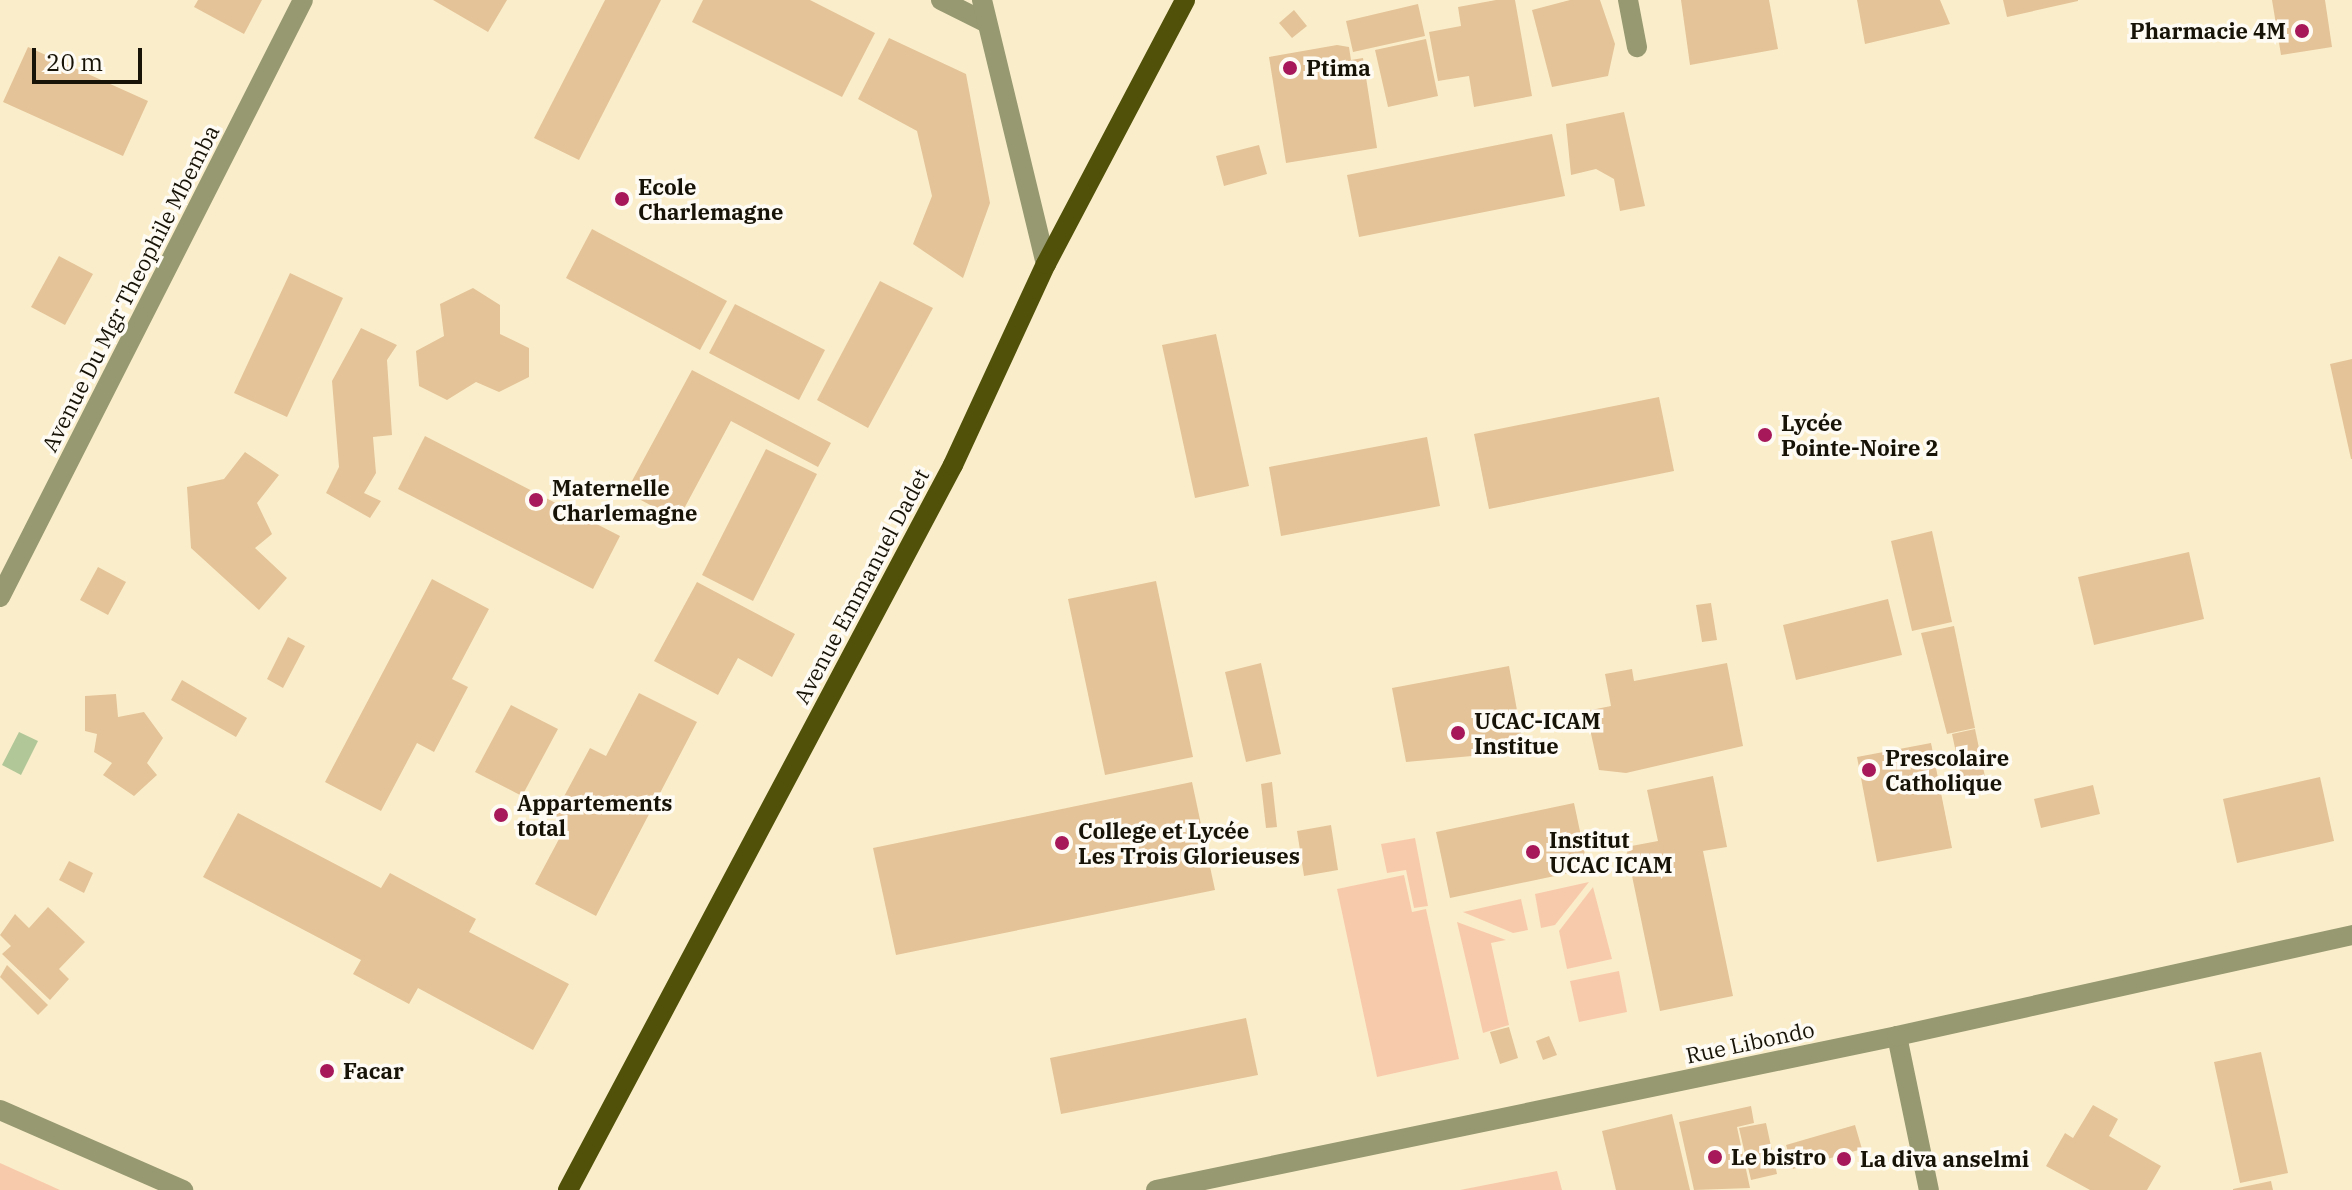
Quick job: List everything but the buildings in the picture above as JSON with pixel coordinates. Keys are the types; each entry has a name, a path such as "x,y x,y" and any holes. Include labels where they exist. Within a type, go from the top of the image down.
{"main road":[{"name":"Avenue Emmanuel Dadet","path":"568,1190 953,465 1046,264 1185,0"}],"street":[{"name":"Avenue Du Mgr Theophile Mbemba","path":"0,597 303,0"},
{"path":"941,0 987,23"},
{"path":"982,0 1046,264"},
{"path":"1628,0 1637,47"},
{"name":"Rue Libondo","path":"1156,1190 1897,1036 2352,935"},
{"path":"1897,1036 1929,1190"},
{"path":"0,1110 183,1190"}],"shaded area":[{"path":"19,732 38,741 21,775 2,765"},
{"path":"1415,838 1428,906 1414,908 1406,870 1387,873 1381,844"},
{"path":"1404,875 1412,912 1426,909 1459,1059 1377,1077 1337,889"},
{"path":"1589,882 1555,925 1541,928 1535,894"},
{"path":"1593,887 1612,959 1567,969 1559,931"},
{"path":"1521,899 1528,930 1513,933 1463,912"},
{"path":"1457,922 1506,940 1491,943 1509,1025 1483,1033"},
{"path":"1619,971 1627,1012 1579,1022 1570,981"},
{"path":"0,1163 60,1190 0,1190"},
{"path":"1557,1171 1562,1190 1460,1190"}],"place":[{"name":"Pharmacie 4M","path":"2302,31"},
{"name":"Ptima","path":"1290,68"},
{"name":"Ecole Charlemagne","path":"622,199"},
{"name":"Lycée Pointe-Noire 2","path":"1765,435"},
{"name":"Maternelle Charlemagne","path":"536,500"},
{"name":"UCAC-ICAM Institue","path":"1458,733"},
{"name":"Prescolaire Catholique","path":"1869,770"},
{"name":"Appartements total","path":"501,815"},
{"name":"College et Lycée Les Trois Glorieuses","path":"1062,843"},
{"name":"Institut UCAC ICAM","path":"1533,852"},
{"name":"Facar","path":"327,1071"},
{"name":"Le bistro","path":"1715,1157"},
{"name":"La diva anselmi","path":"1844,1159"}]}
